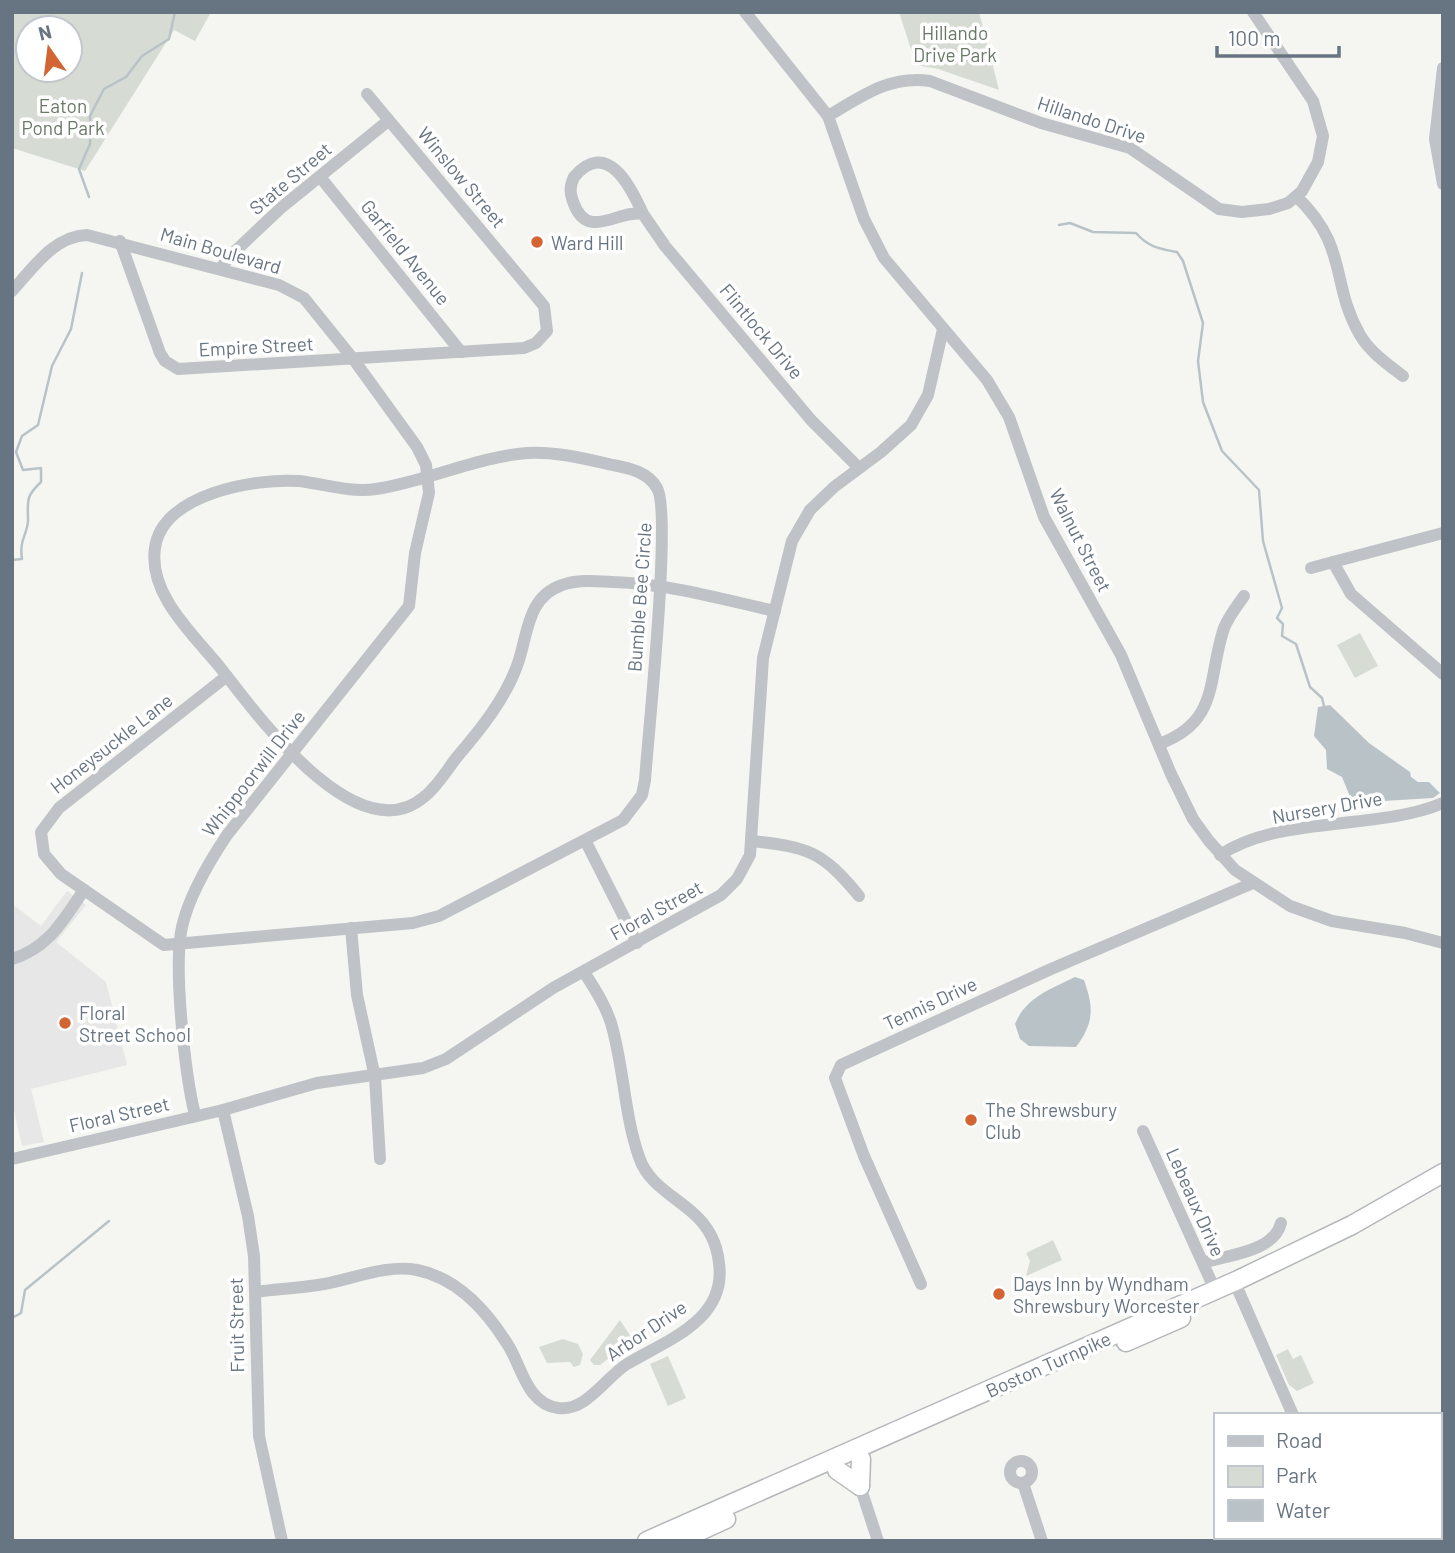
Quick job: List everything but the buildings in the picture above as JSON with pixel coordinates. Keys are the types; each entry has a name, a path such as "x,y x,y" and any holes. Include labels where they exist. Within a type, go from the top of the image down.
{"highway":[{"name":"Boston Turnpike","path":"647,1541 1214,1290 1352,1226 1443,1173"},
{"name":"Boston Turnpike","path":"678,1541 1239,1292 1339,1245 1443,1187"},
{"path":"860,1486 861,1459"},
{"path":"837,1470 860,1486"}],"street":[{"path":"1254,12 1313,102 1321,124 1323,142 1320,155 1297,197 1317,218 1331,242 1349,309 1360,334 1372,351 1403,376"},
{"name":"Walnut Street","path":"750,14 828,116 864,219 878,248 987,380 1009,417 1044,517 1121,655 1192,819 1220,855 1253,883 1290,906 1319,918 1443,943"},
{"path":"1443,68 1435,139 1443,184"},
{"name":"Hillando Drive","path":"828,116 887,83 913,78 930,81 1041,123 1140,153 1219,209 1242,212 1269,209 1297,197"},
{"name":"Winslow Street","path":"354,360 524,348 536,343 547,331 547,312 367,94"},
{"name":"State Street","path":"220,269 230,255 282,206 321,178 388,121"},
{"name":"Flintlock Drive","path":"643,214 632,213 601,224 585,220 576,210 571,198 574,177 591,165 607,164 617,169 666,248 808,416 858,467"},
{"name":"Garfield Avenue","path":"321,178 461,352"},
{"name":"Main Boulevard","path":"12,291 53,247 69,238 87,235 120,241 279,285 299,293 354,360 417,447 429,478"},
{"name":"Empire Street","path":"120,241 160,352 171,366 190,369 354,360"},
{"name":"Floral Street","path":"12,1159 223,1110 317,1083 375,1077 423,1068 446,1059 553,988 721,895 737,879 747,863 752,841 763,658 795,534 810,510 858,467 890,444 919,412 928,395 943,329"},
{"name":"Bumble Bee Circle","path":"180,945 413,923 439,916 624,820 642,795 659,584 663,500 654,483 641,473 601,462 531,452 489,459 429,478 369,490 298,481 260,482 214,494 174,513 155,543 156,573 172,607 292,754 338,793 368,809 397,809 421,800 476,735 504,693 518,663 530,615 536,605 554,588 575,582 659,584 775,611"},
{"name":"Whippoorwill Drive","path":"195,1115 187,1072 180,945 185,916 212,857 409,606 415,553 428,502 429,478"},
{"path":"1311,568 1443,533"},
{"path":"1334,562 1351,594 1443,674"},
{"path":"1159,744 1188,731 1200,716 1209,700 1224,628 1244,596"},
{"name":"Honeysuckle Lane","path":"180,945 164,945 156,941 61,874 44,854 41,832 49,817 227,677"},
{"name":"Nursery Drive","path":"1220,855 1252,840 1395,815 1443,803"},
{"path":"752,841 793,846 813,852 833,867 859,896"},
{"path":"586,842 637,943"},
{"name":"Tennis Drive","path":"920,1284 846,1111 835,1078 841,1066 982,1000 1253,883"},
{"path":"12,959 42,946 84,890"},
{"path":"351,928 357,995 375,1077 380,1159"},
{"name":"Arbor Drive","path":"256,1292 321,1285 401,1269 433,1274 461,1290 482,1309 508,1345 533,1394 551,1407 563,1409 591,1395 623,1367 671,1341 709,1310 719,1289 720,1270 715,1242 701,1220 655,1183 640,1161 630,1126 610,1023 584,972"},
{"name":"Fruit Street","path":"223,1110 248,1216 256,1292 254,1343 259,1436 282,1541"},
{"name":"Lebeaux Drive","path":"1143,1131 1214,1290"},
{"path":"1203,1263 1268,1241 1281,1223"},
{"path":"1239,1292 1292,1413"},
{"path":"1023,1483 1042,1541"},
{"path":"860,1486 878,1541"}],"shaded area":[{"name":"Floral Street School","path":"67,891 86,905 56,942 106,982 127,1065 31,1089 44,1142 22,1146 12,1102 12,904 41,926"}],"green space":[{"name":"Eaton Pond Park","path":"12,12 211,12 195,41 174,30 85,171 12,148"},
{"name":"Hillando Drive Park","path":"899,12 979,12 999,90 938,69 916,65"},
{"path":"1360,633 1378,666 1355,678 1337,645"},
{"path":"1053,1240 1062,1260 1026,1276 1030,1261 1026,1253"},
{"path":"620,1320 633,1340 600,1365 594,1365 590,1360"},
{"path":"563,1339 578,1344 583,1354 580,1365 574,1367 570,1362 547,1363 539,1347"},
{"path":"1288,1349 1293,1359 1301,1355 1314,1383 1297,1391 1289,1385 1276,1355"},
{"path":"668,1356 686,1398 668,1406 650,1364"}],"water":[{"path":"1330,705 1369,743 1410,772 1411,777 1418,782 1429,782 1440,793 1433,798 1383,801 1349,813 1349,794 1342,777 1327,769 1326,750 1314,736 1318,707"},
{"path":"1075,977 1084,980 1091,1007 1089,1023 1076,1047 1029,1046 1020,1039 1015,1024 1020,1015 1032,1000"}],"waterway":[{"path":"89,197 79,169 90,144 90,116 104,89 126,77 142,56 169,39 175,12"},
{"path":"1059,225 1070,223 1093,232 1136,233 1150,244 1177,252 1183,261 1203,323 1198,361 1203,402 1222,451 1259,490 1263,541 1282,608 1277,618 1283,624 1282,636 1296,644 1310,687 1322,698 1324,706"},
{"path":"12,560 22,559 28,521 28,500 41,482 41,468 23,470 16,452 22,436 38,425 52,366 71,329 82,273"},
{"path":"12,1318 21,1313 25,1290 109,1221"}],"place":[{"name":"Ward Hill","path":"537,242"},
{"name":"Floral Street School","path":"65,1023"},
{"name":"The Shrewsbury Club","path":"971,1120"},
{"name":"Days Inn by Wyndham Shrewsbury Worcester","path":"999,1294"}]}
